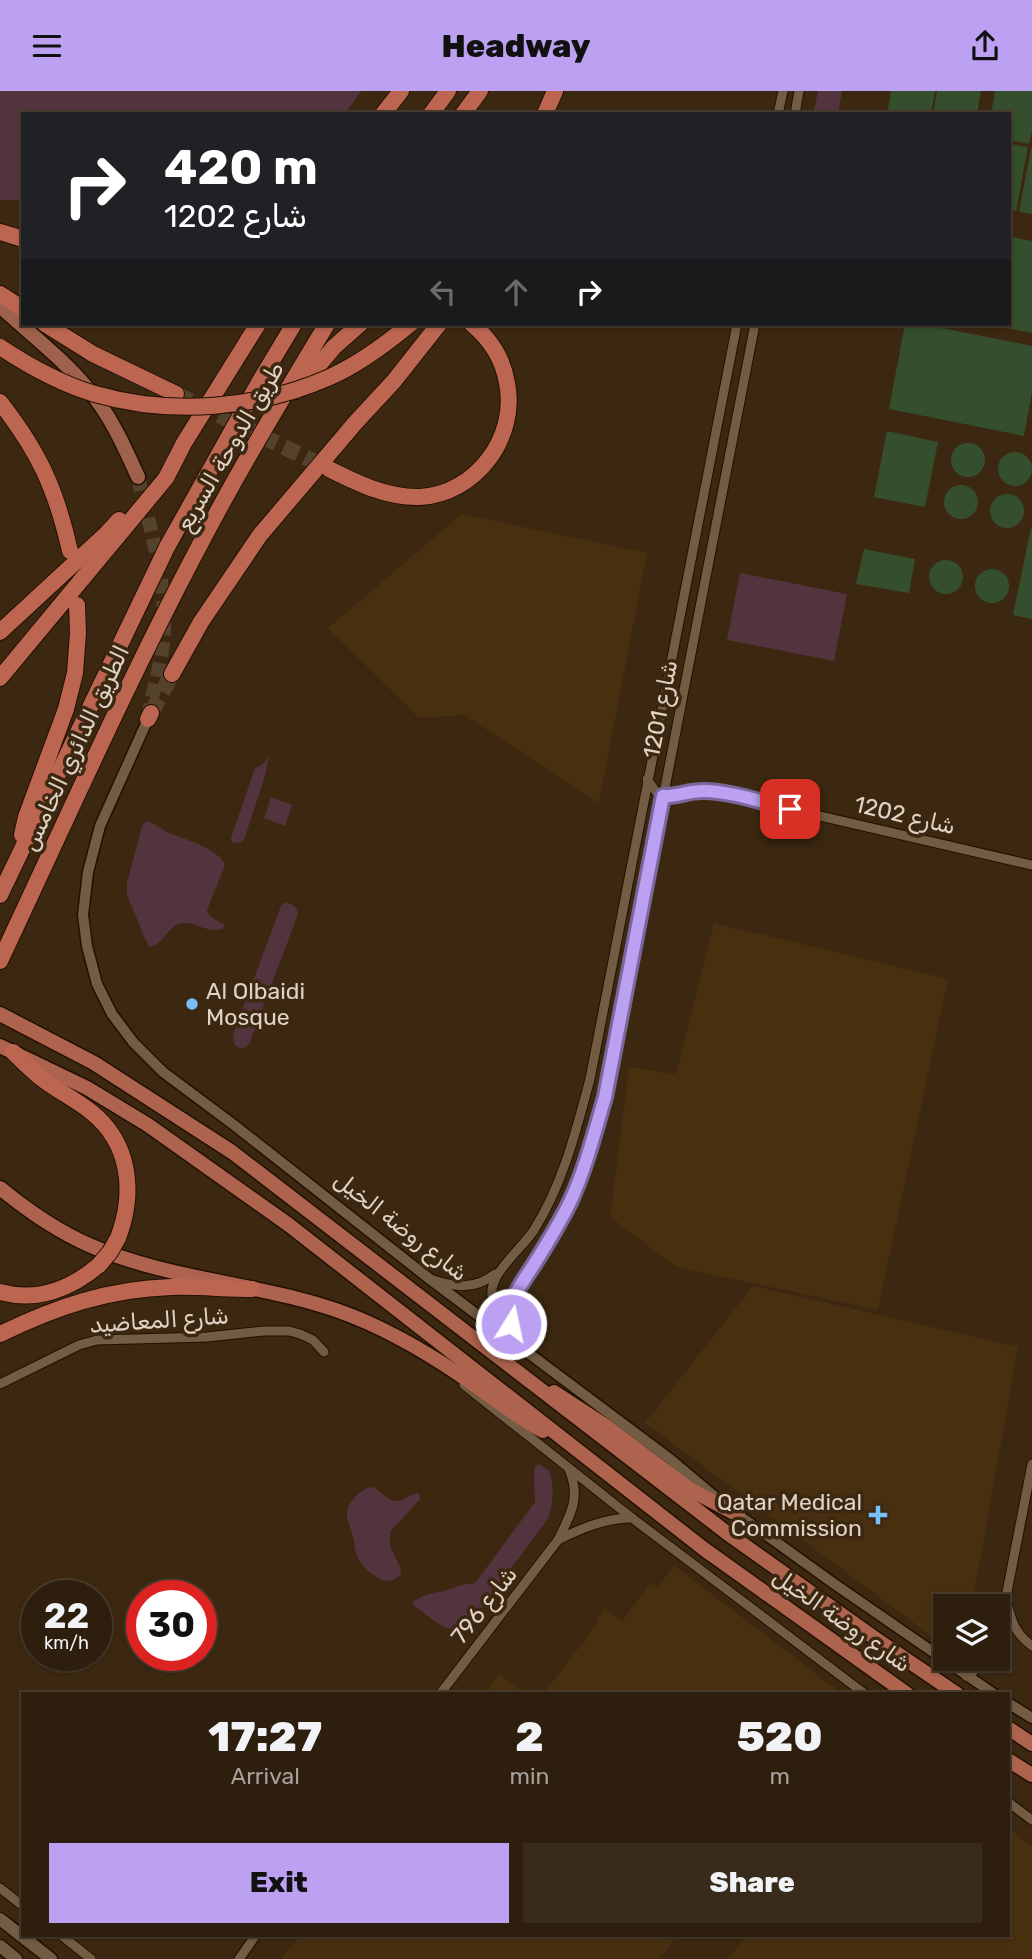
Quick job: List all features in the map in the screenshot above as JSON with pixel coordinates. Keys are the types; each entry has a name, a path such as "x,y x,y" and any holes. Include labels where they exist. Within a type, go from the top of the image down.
{"highway":[{"path":"385,112 401,91"},
{"path":"397,112 412,91"},
{"path":"429,112 432,100 438,91"},
{"path":"431,112 448,91"},
{"path":"464,112 480,91"},
{"path":"546,112 555,91"},
{"path":"0,232 21,238"},
{"path":"0,294 21,308"},
{"path":"48,326 93,354 176,394"},
{"path":"0,678 166,478 184,443 257,326"},
{"name":"طريق الدوحة السريع","path":"167,547 293,326"},
{"name":"طريق الدوحة السريع","path":"194,555 265,426 326,326"},
{"path":"265,426 334,347 358,326"},
{"path":"0,347 53,378 96,394 153,405 209,407 265,397 332,376 392,339 408,326"},
{"path":"172,674 201,622 260,535 394,381 437,326"},
{"path":"329,468 382,492 421,497 445,492 477,473 500,441 508,416 509,398 501,363 492,345 474,326"},
{"path":"0,402 26,437 43,467 63,521 70,551"},
{"path":"0,632 107,534 184,443"},
{"name":"الطريق الدائري الخامس","path":"0,895 167,547"},
{"name":"الطريق الدائري الخامس","path":"0,961 194,555"},
{"path":"17,860 26,817 66,709 75,673 77,605"},
{"name":"شارع روضة الخيل","path":"0,1014 94,1063 232,1152 727,1533 954,1692"},
{"path":"0,1292 29,1296 48,1294 67,1288 84,1278 99,1265 118,1238 125,1220 128,1200 124,1161 105,1126 92,1112 42,1079 4,1048"},
{"name":"شارع روضة الخيل","path":"4,1048 87,1089 148,1125 289,1225 721,1562 904,1692"},
{"path":"0,1188 32,1214 90,1246 169,1271 287,1297 382,1328 475,1385 528,1424 564,1439"},
{"path":"0,1334 48,1312 95,1297 131,1290 172,1287 251,1289"},
{"path":"521,1376 574,1403 691,1490 737,1515"},
{"path":"1010,1729 1032,1744"},
{"path":"1010,1761 1032,1775"}],"main road":[{"path":"0,306 21,325"},
{"path":"22,326 89,389 124,446 138,477"},
{"path":"0,1919 21,1935"},
{"path":"23,1937 51,1959"},
{"path":"0,1946 16,1959"}],"street":[{"path":"778,112 783,91"},
{"path":"795,112 799,91"},
{"name":"شارع 1201","path":"737,326 590,1079 573,1141 555,1191 525,1243 491,1286 494,1299 502,1302 516,1292 571,1199 605,1097 755,326"},
{"path":"700,519 716,522"},
{"name":"شارع روضة الخيل","path":"149,715 100,826 88,872 83,915 87,946 97,984 112,1014 133,1042 163,1072 670,1459 737,1515 991,1692"},
{"path":"666,776 674,788 687,792"},
{"path":"647,779 657,793 663,796"},
{"name":"شارع 1202","path":"663,796 687,792 716,792 1032,865"},
{"name":"شارع 1201","path":"432,1279 450,1285 469,1286 488,1279 502,1269"},
{"name":"شارع 1201","path":"516,1292 509,1315 521,1346"},
{"name":"شارع المعاضيد","path":"0,1384 79,1345 97,1340 207,1337 289,1331 313,1340 324,1352"},
{"name":"شارع روضة الخيل","path":"443,1365 488,1405 632,1518 862,1692"},
{"path":"1007,1594 1032,1464"},
{"name":"شارع 796","path":"442,1692 558,1540 574,1501 573,1479 568,1467"},
{"name":"شارع 796","path":"558,1540 576,1530 610,1520 632,1518"},
{"path":"1010,1612 1015,1630 1032,1646"},
{"path":"966,1676 974,1671"},
{"path":"1010,1704 1032,1718"},
{"path":"1010,1802 1032,1819"},
{"path":"0,1888 21,1904"},
{"path":"64,1937 91,1959"},
{"path":"239,1959 255,1937"}],"shaded area":[{"path":"0,91 361,91 346,112 21,112 21,200 0,200"},
{"path":"818,91 842,91 838,112 813,112"},
{"path":"891,91 935,91 931,112 887,112"},
{"path":"937,91 981,91 977,112 933,112"},
{"path":"995,91 1032,91 1032,130 1029,144 1011,140 1011,112 991,112"},
{"path":"1011,144 1028,147 1016,211 1011,210"},
{"path":"1032,148 1032,214 1019,212"},
{"path":"1011,237 1032,241 1032,333 995,326 1011,326"},
{"path":"905,326 932,326 1032,346 1032,392 1024,436 889,409"},
{"path":"887,431 938,442 925,507 874,497"},
{"path":"968,443 980,448 985,460 980,472 968,477 956,472 951,460 956,448"},
{"path":"1015,452 1027,457 1032,469 1027,481 1015,486 1003,481 998,469 1003,457"},
{"path":"961,485 973,490 978,502 973,514 961,519 949,514 944,502 949,490"},
{"path":"1007,494 1019,499 1024,511 1019,523 1007,528 995,523 990,511 995,499"},
{"path":"462,514 647,553 599,803 464,715 419,718 328,628"},
{"path":"1032,529 1032,619 1013,615"},
{"path":"864,549 915,559 909,593 856,584"},
{"path":"946,560 958,565 963,577 958,589 946,594 934,589 929,577 934,565"},
{"path":"992,569 1004,574 1009,586 1004,598 992,603 980,598 975,586 980,574"},
{"path":"740,573 847,594 834,661 727,640"},
{"path":"269,756 244,840 239,843 232,842 231,838 255,768 262,765"},
{"path":"271,797 292,805 285,826 264,818"},
{"path":"147,821 207,848 225,864 207,910 211,917 224,924 223,929 211,930 192,924 177,924 150,947 127,895 127,883 141,830"},
{"path":"284,903 295,906 297,917 250,1042 246,1047 239,1048 233,1035"},
{"path":"714,923 948,979 878,1310 676,1267 610,1217 629,1067 676,1074"},
{"name":"Qatar Medical Commission","path":"753,1286 1018,1347 974,1594 933,1594 933,1637 645,1423"},
{"path":"539,1464 549,1471 553,1489 547,1520 466,1629 453,1630 445,1627 413,1605 413,1602 427,1595 476,1582 535,1502 534,1472"},
{"path":"372,1487 396,1501 419,1493 420,1499 390,1532 390,1546 401,1569 400,1576 393,1580 383,1581 363,1565 357,1555 348,1520 347,1514 352,1501 363,1490"},
{"path":"674,1565 839,1692 545,1692 598,1623 595,1620 605,1608 622,1621 650,1583 658,1588"},
{"path":"499,1674 522,1692 486,1692"},
{"path":"1010,1830 1032,1846 1032,1959 728,1959 745,1937 1010,1937"},
{"path":"299,1937 676,1937 659,1959 281,1959"}],"tunnel":[{"path":"176,394 329,469"},
{"path":"138,477 156,554 164,613 162,652 149,712"},
{"path":"151,713 172,674"}],"place":[{"name":"Al Olbaidi Mosque","path":"192,1004"},
{"name":"Qatar Medical Commission","path":"878,1515"}],"route":[{"path":"511,1324 509,1315 516,1292 571,1199 605,1097 663,796 709,791 790,809"}]}
